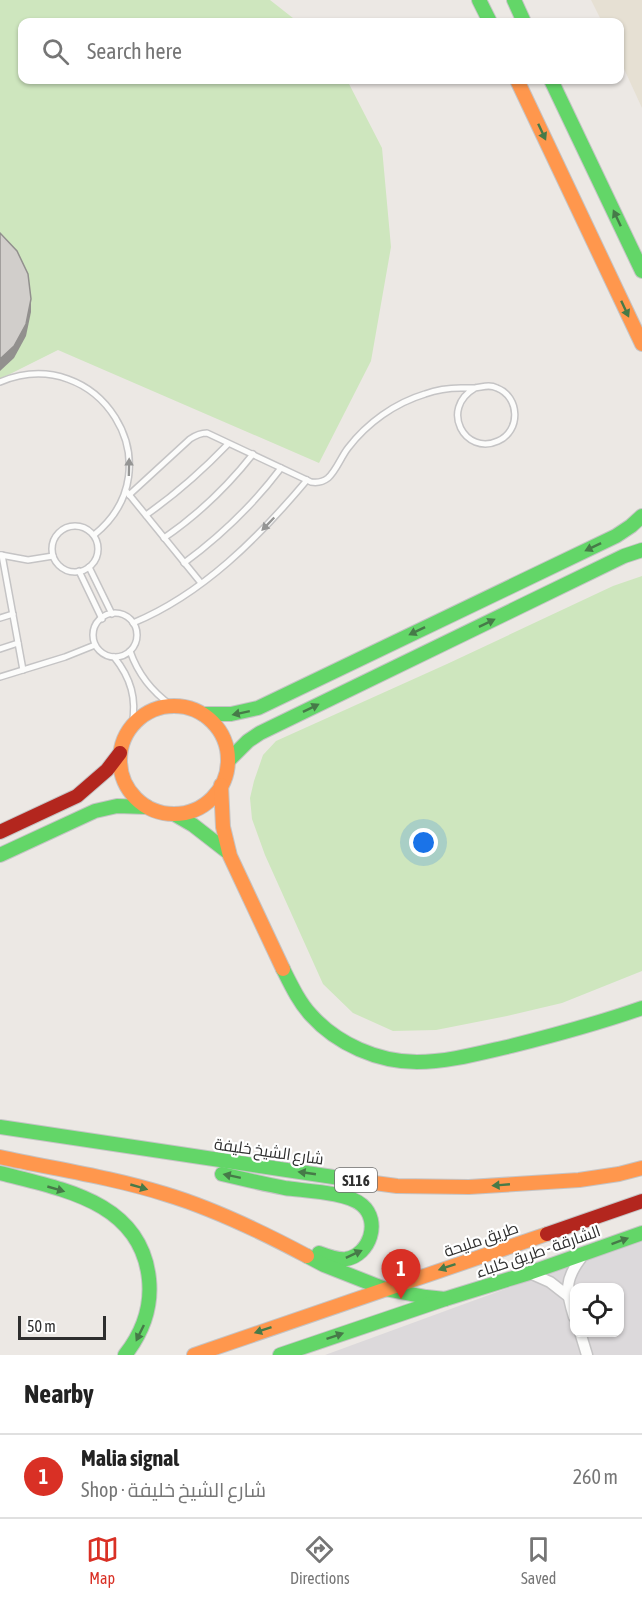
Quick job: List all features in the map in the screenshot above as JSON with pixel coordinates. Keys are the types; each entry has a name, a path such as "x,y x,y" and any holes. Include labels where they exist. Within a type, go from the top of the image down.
{"main road":[{"path":"479,0 488,18"},
{"path":"514,0 522,18"},
{"path":"519,84 642,344"},
{"path":"553,84 642,271"},
{"path":"203,714 223,716 242,714 258,708 616,536 642,516"},
{"path":"228,761 260,733 624,556 642,550"},
{"path":"0,855 102,808 132,805 174,814 193,810 209,800 221,785 228,761 222,735 214,723 203,714 189,708 171,705 158,708 144,715 132,725 124,738 120,753 121,769 126,784 135,797 147,807"},
{"path":"0,832 77,796 107,771 120,753"},
{"path":"221,785 223,831 229,853 297,995 310,1014 346,1043 366,1053 387,1059 409,1062 431,1061 551,1036 642,1008"},
{"path":"174,814 194,825 229,853"},
{"name":"شارع الشيخ خليفة","path":"0,1127 397,1185 469,1187 589,1179 642,1168"},
{"path":"72,1138 92,1149 353,1200 362,1205 372,1222 372,1232 364,1250 346,1259 336,1259 284,1237 260,1231"},
{"path":"538,1181 556,1174 601,1166 642,1154"},
{"path":"0,1157 132,1185 197,1205 260,1231 324,1265 385,1289 409,1295 445,1299"},
{"path":"0,1173 62,1190 97,1203 119,1219 136,1239 149,1272 149,1308 136,1341 125,1355"},
{"name":"طريق مليحة","path":"194,1355 642,1201"},
{"name":"الشارقة - طريق كلباء","path":"445,1299 642,1233"},
{"path":"280,1355 445,1299"}],"street":[{"path":"570,1303 568,1287 574,1268 585,1253"},
{"path":"528,1273 549,1282 568,1296"},
{"path":"582,1337 587,1355"}],"lane":[{"path":"0,382 18,375 53,375 76,381 95,394 118,420 126,441 130,471 128,493 201,583"},
{"path":"94,535 114,516 128,493 196,435 207,433 317,483 330,477 350,446 361,434 401,403 436,391 459,387 489,386 504,391 515,410 513,425 504,437 491,444 476,442 469,438 457,419 459,404 468,392 475,388"},
{"path":"146,515 181,489 228,444"},
{"path":"164,538 212,500 253,454"},
{"path":"184,563 237,520 281,468"},
{"path":"133,623 168,606 201,583 246,546 307,480"},
{"path":"79,526 94,535 99,546 97,558 89,567 79,571 69,571 64,569 53,556 54,539 67,527 79,526"},
{"path":"23,670 1,555 28,560 53,556"},
{"path":"89,567 112,614"},
{"path":"79,571 102,619"},
{"path":"0,587 8,584"},
{"path":"0,618 13,614"},
{"path":"112,614 126,616 133,623 137,634 130,651 114,657 103,654 96,645 93,634 98,623 112,614"},
{"path":"0,649 18,643"},
{"path":"0,677 96,645"},
{"path":"130,651 136,667 148,685 171,705"},
{"path":"114,657 126,673 133,693 132,725"}],"shaded area":[{"path":"591,0 642,0 642,108 624,69 624,18 600,18"},
{"path":"642,1239 642,1355 325,1355"}],"green space":[{"path":"0,0 270,0 293,18 18,18 18,84 349,84 382,148 391,247 371,361 319,463 58,350 0,379"},
{"path":"642,576 642,971 562,1003 436,1030 393,1031 353,1013 323,984 265,855 252,819 250,798 263,755 276,741 613,586"}],"building":[{"path":"0,233 17,251 28,274 31,299 26,324 14,346 0,359"}],"traffic: fast":[{"path":"479,0 488,18"},
{"path":"514,0 522,18"},
{"path":"553,84 642,271"},
{"path":"203,714 231,714 258,708 616,536 642,516"},
{"path":"228,761 248,741 260,733 624,556 642,550"},
{"path":"0,855 95,811 117,806 147,807"},
{"path":"174,814 193,825 229,853"},
{"path":"283,969 307,1010 333,1035 373,1055 402,1061 440,1060 476,1054 560,1033 642,1008"},
{"path":"0,1127 360,1181"},
{"path":"0,1173 72,1193 114,1215 131,1232 143,1253 150,1290 145,1319 137,1338 125,1355"},
{"path":"222,1174 285,1188 346,1197 362,1205 368,1212 372,1228 367,1244 361,1251 346,1259 332,1258 319,1253"},
{"path":"307,1256 385,1289 445,1299 529,1273 642,1233"},
{"path":"280,1355 445,1299"}],"traffic: slow":[{"path":"519,84 642,344"},
{"path":"174,706 184,707 204,715 212,722 219,730 227,750 228,760 227,770 219,790 212,798 204,805 184,813 174,814 164,813 144,805 136,798 129,790 121,770 120,760 121,750 129,730 136,722 144,715 164,707 174,706"},
{"path":"221,785 223,827 230,856 283,969"},
{"path":"0,1157 124,1183 184,1200 238,1222 307,1256"},
{"path":"360,1181 397,1186 469,1187 579,1180 642,1168"},
{"path":"194,1355 547,1234"}],"traffic: jam":[{"path":"0,832 77,796 107,770 120,753"},
{"path":"547,1234 642,1201"}],"place":[{"name":"Malia signal","path":"401,1299"}]}
